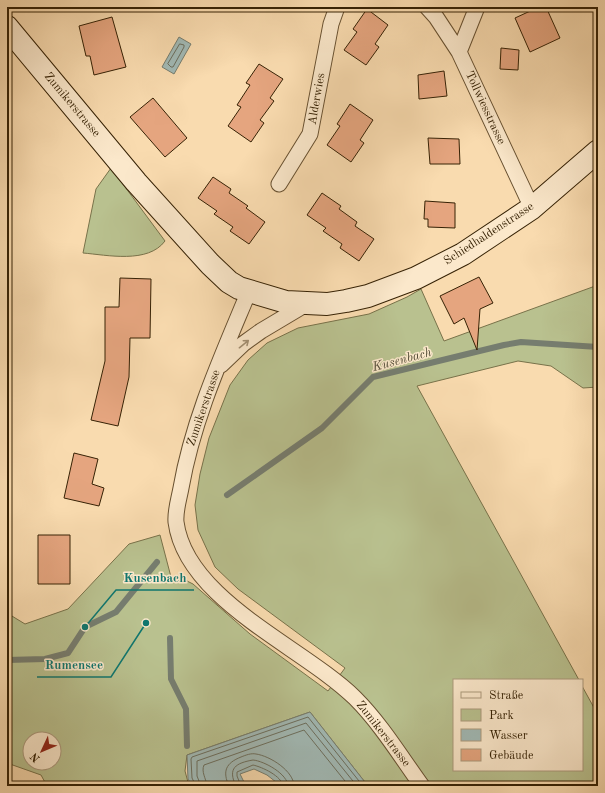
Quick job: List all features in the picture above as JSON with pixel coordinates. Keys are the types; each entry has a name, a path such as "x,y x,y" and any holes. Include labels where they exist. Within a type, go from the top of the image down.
{"main road":[{"name":"Zumikerstrasse","path":"7,27 136,182 210,264 229,282 249,292"},
{"name":"Schiedhaldenstrasse","path":"249,292 286,302 327,304 368,296 416,278 464,254 532,208 598,151"}],"street":[{"name":"Alderwies","path":"279,184 310,134 331,24 337,7"},
{"name":"Tollwiesstrasse","path":"427,7 436,17 459,52 532,208"},
{"path":"459,52 477,7"},
{"name":"Zumikerstrasse","path":"249,292 216,370 197,421 185,466 176,520 180,540 197,571 226,601 335,680 356,699 374,719 422,786"},
{"path":"216,370 243,344 255,335 308,303"}],"green space":[{"path":"111,168 165,241 158,248 148,253 127,256 83,253 96,189"},
{"path":"598,285 598,387 583,388 551,366 518,361 417,386 578,679 453,679 453,771 583,771 583,688 598,715 598,786 368,786 310,712 187,755 185,771 189,786 47,786 41,775 30,771 62,771 62,731 22,731 22,768 7,763 7,613 25,624 68,609 129,544 160,535 171,577 183,579 193,584 250,634 328,691 345,668 238,589 215,567 198,530 195,505 200,474 209,438 230,385 248,360 267,343 298,328 369,314 421,289 444,341"}],"water":[{"path":"179,37 191,44 174,74 162,67"},
{"path":"310,712 368,786 281,786 267,775 254,769 240,774 246,786 192,786 188,779 187,755"}],"building":[{"path":"539,7 546,7 560,38 530,52 515,18"},
{"path":"367,9 388,25 375,44 379,47 366,65 344,50 357,32 353,29"},
{"path":"112,17 126,67 94,75 90,56 86,56 79,26"},
{"path":"501,48 519,50 518,70 500,69"},
{"path":"259,64 283,79 270,98 274,101 260,120 264,123 251,142 228,126 241,107 237,105 250,85 246,83"},
{"path":"444,71 447,96 419,99 418,75"},
{"path":"153,98 187,138 165,157 130,117"},
{"path":"350,104 373,120 360,140 364,143 351,162 327,145 340,126 337,124"},
{"path":"428,138 459,139 460,164 430,164"},
{"path":"213,177 231,189 229,193 248,206 246,208 265,222 249,244 230,231 233,227 214,214 217,211 198,198"},
{"path":"322,193 341,206 339,209 357,222 355,226 374,239 359,261 340,248 342,244 323,231 326,228 307,215"},
{"path":"425,201 455,203 455,228 428,227 428,219 424,219"},
{"path":"479,277 493,303 480,309 477,350 464,318 454,324 440,296"},
{"path":"120,278 151,279 150,338 130,338 129,377 118,426 91,420 105,361 105,307 119,307"},
{"path":"74,453 98,459 92,484 104,488 99,506 64,498"},
{"path":"38,535 70,535 70,584 38,584"}],"waterway":[{"name":"Kusenbach","path":"227,495 322,428 373,377 521,342 598,347"},
{"name":"Kusenbach","path":"7,660 45,659 68,653 85,627 116,612 157,562"},
{"path":"170,638 171,679 186,709 187,746"}],"place":[{"name":"Rumensee","path":"146,623"},
{"name":"Kusenbach","path":"85,627"}]}
